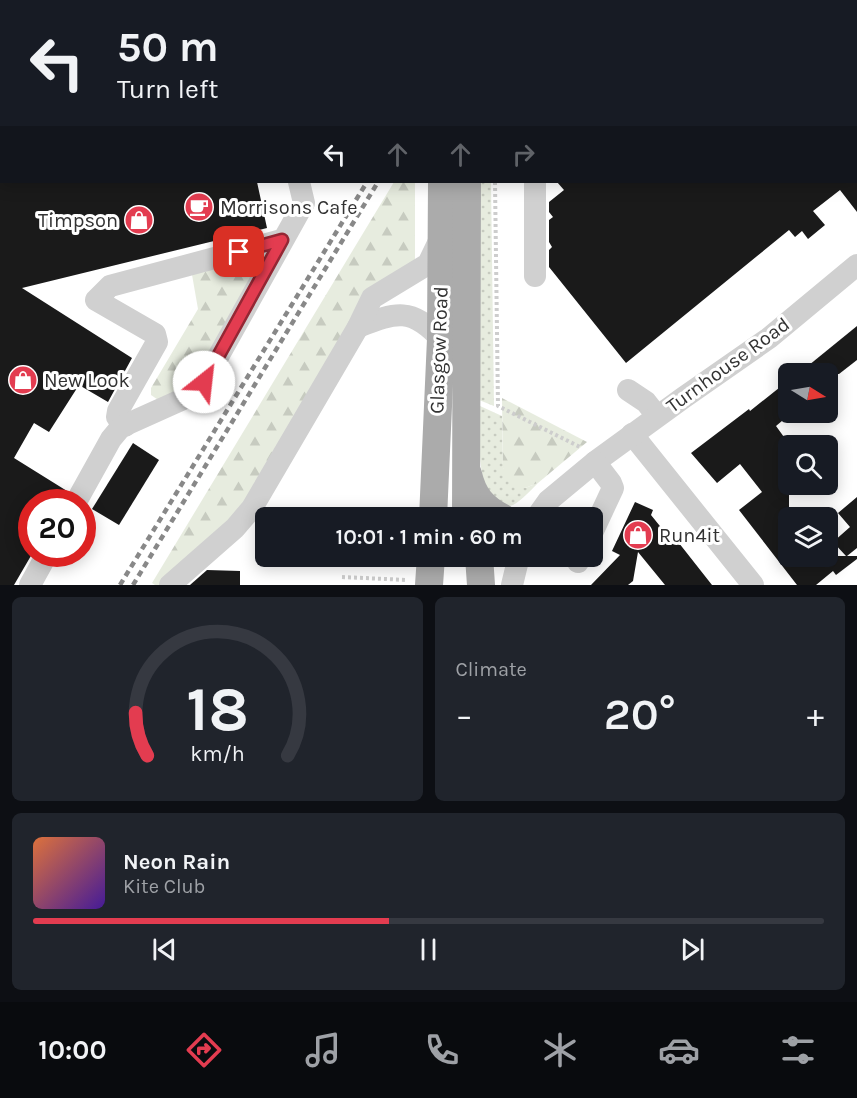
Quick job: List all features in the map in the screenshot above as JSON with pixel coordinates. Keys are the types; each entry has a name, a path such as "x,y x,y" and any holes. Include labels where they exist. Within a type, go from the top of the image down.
{"main road":[{"name":"Glasgow Road","path":"433,507 441,339 442,183"},
{"name":"Glasgow Road","path":"466,507 467,183"},
{"path":"466,466 471,488 480,503 486,507"},
{"path":"418,583 426,567"},
{"path":"464,585 465,567"},
{"path":"480,567 481,585"}],"street":[{"path":"83,489 111,439 125,426 190,396 204,382 304,203 299,183"},
{"path":"535,183 535,276"},
{"path":"170,585 235,528 252,508 358,327 372,298 429,264 442,236"},
{"path":"125,426 117,417 118,411 157,342 155,334 96,300 110,286 282,240"},
{"name":"Turnhouse Road","path":"544,507 590,455 632,434 770,338 857,265"},
{"path":"358,327 382,318 401,315 414,317 428,325 441,339"},
{"path":"628,390 646,402 657,416"},
{"path":"632,434 753,585"},
{"path":"590,455 611,483 612,489 603,509"},
{"path":"30,585 40,567"},
{"path":"512,585 516,567"}],"path":[{"path":"495,183 498,406 590,455"},
{"path":"342,577 418,583"}],"green space":[{"path":"393,183 415,183 415,272 372,298 266,485 170,585 152,583"},
{"path":"478,183 491,183 494,406 479,400"},
{"path":"276,254 204,382 167,406 151,395 151,388 198,309 191,269"},
{"path":"502,398 587,442 538,483 525,488 511,484 503,468"},
{"path":"480,406 502,416 503,468 525,488 538,483 511,506 500,504 486,487 480,460"}],"building":[{"path":"0,183 257,183 267,228 22,288 132,358 108,402 79,385 49,432 34,423 14,458 64,489 18,489 18,567 24,567 14,585 0,585"},
{"path":"558,183 857,183 857,212 840,190 813,211 825,225 808,239 802,231 795,237 789,230 626,363 549,267 549,250 552,247 549,242 549,220 553,217 549,212 549,202 564,190"},
{"path":"857,326 857,360 839,374 838,363 812,363"},
{"path":"778,389 780,423 776,426 782,435 778,435 778,495 789,495 789,507 778,507 778,560 739,510 762,492 740,464 717,483 691,453 749,409 750,411"},
{"path":"133,443 159,460 119,525 96,511 96,503"},
{"path":"857,497 857,548 847,556 857,556 857,559 836,575 833,571 816,585 797,585 783,567 838,567 838,556 846,556 838,547 838,538 850,527 838,513"},
{"path":"635,502 653,510 651,515 672,541 675,538 712,585 665,585 638,552 633,581 628,585 591,585 620,555 612,551"},
{"path":"207,570 240,571 240,585 190,585"}],"railway":[{"path":"120,585 366,183"},
{"path":"133,585 377,183"}],"place":[{"name":"Morrisons Cafe","path":"199,207"},
{"name":"Timpson","path":"139,220"},
{"name":"New Look","path":"23,380"},
{"name":"Run4it","path":"638,535"}],"route":[{"path":"204,382 282,240 239,252"}]}
